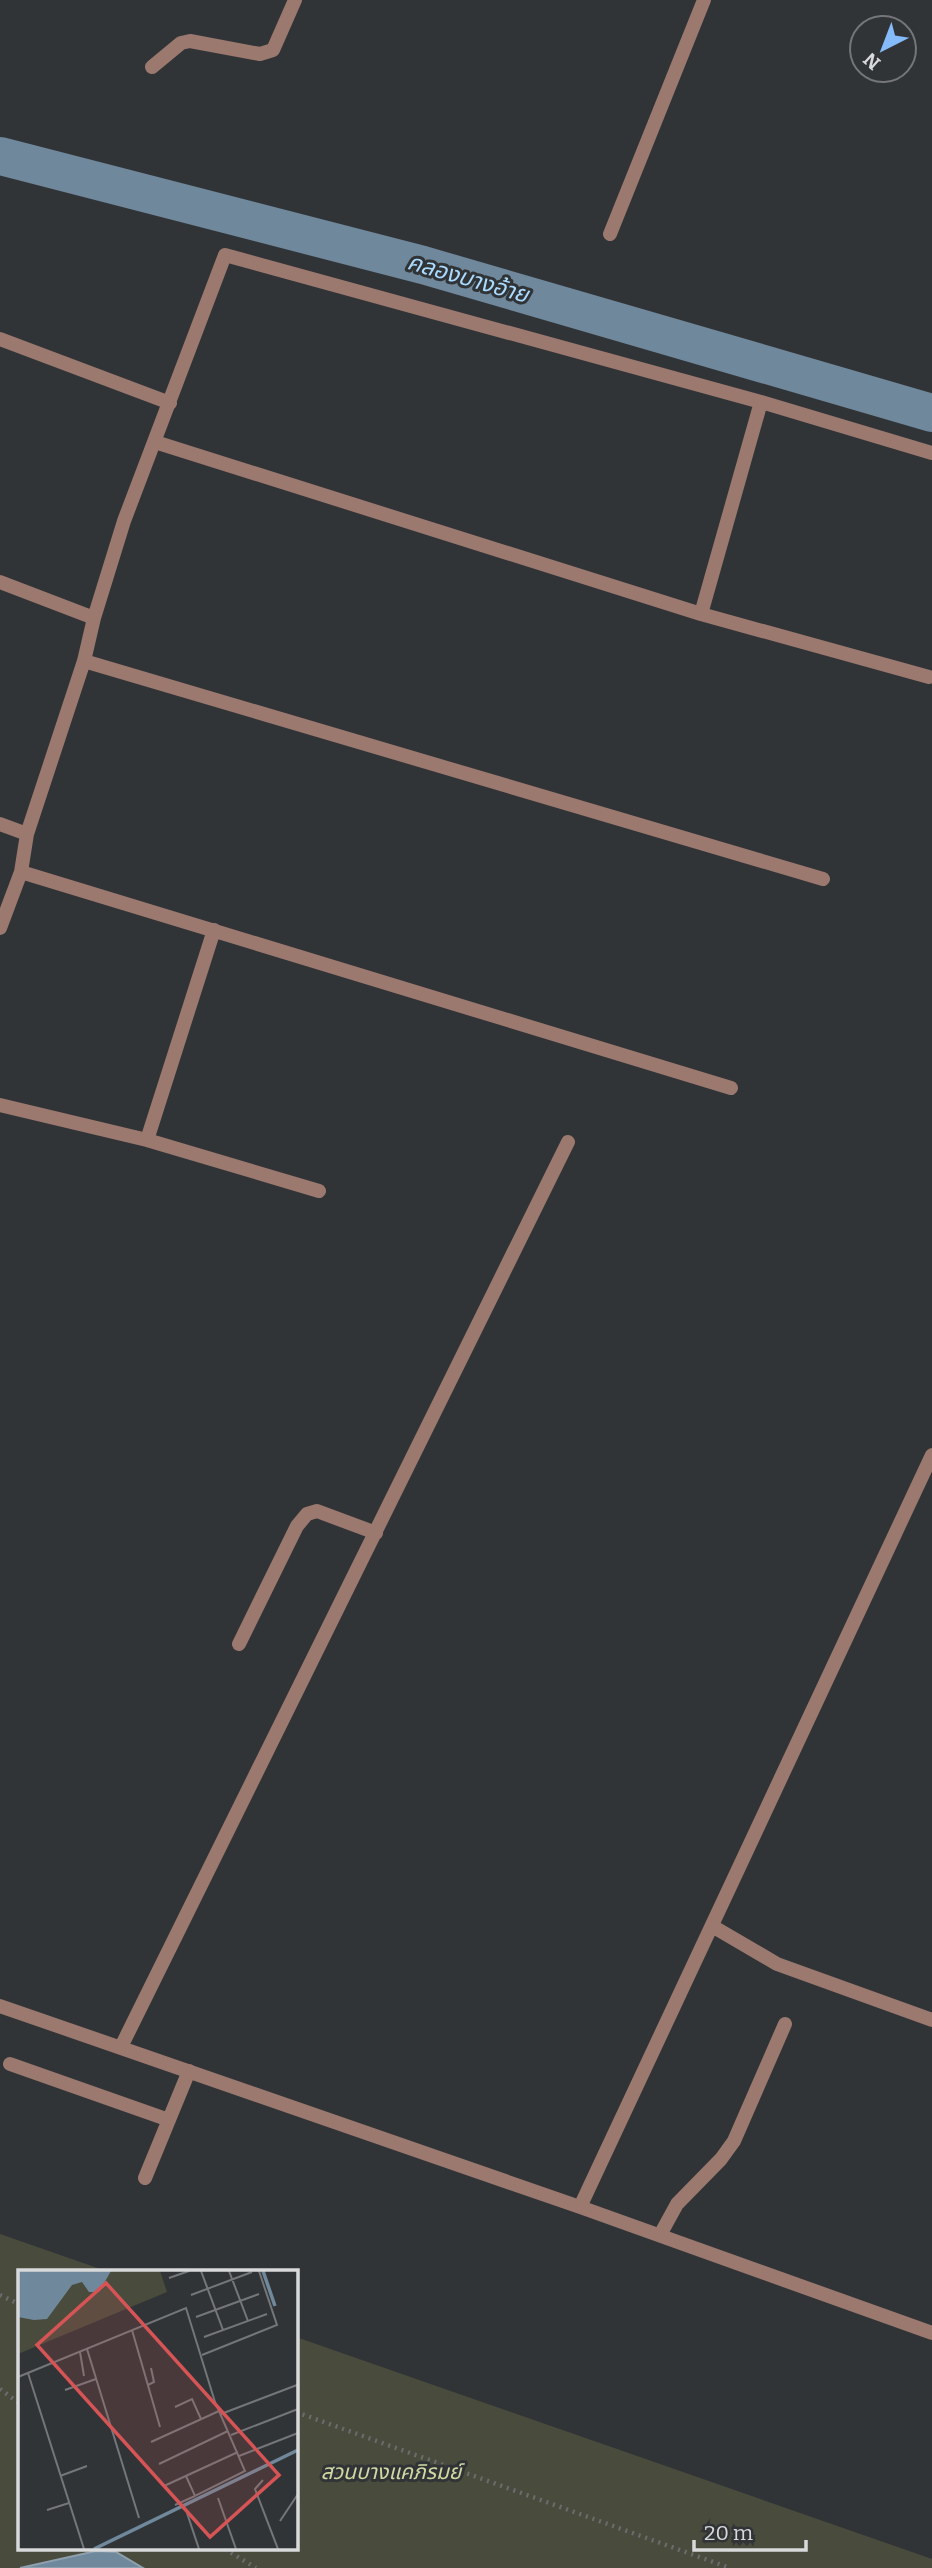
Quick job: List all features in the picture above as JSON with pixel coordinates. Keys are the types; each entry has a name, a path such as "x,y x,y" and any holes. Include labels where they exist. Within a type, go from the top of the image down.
{"street":[{"path":"152,67 180,43 190,41 260,54 273,50 295,0"},
{"path":"610,234 704,0"},
{"path":"0,928 21,872 27,834 84,661 94,618 124,521 225,255 761,402 932,453"},
{"path":"0,339 170,403"},
{"path":"701,614 761,402"},
{"path":"155,442 701,614 929,677"},
{"path":"0,582 94,618"},
{"path":"84,661 823,879"},
{"path":"0,824 27,834"},
{"path":"21,872 731,1088"},
{"path":"147,1140 214,930"},
{"path":"0,1105 147,1140 319,1191"},
{"path":"121,2047 568,1142"},
{"path":"580,2207 932,1455"},
{"path":"239,1644 297,1526 307,1514 317,1511 376,1533"},
{"path":"712,1926 777,1964 932,2020"},
{"path":"0,2007 580,2207 932,2333"},
{"path":"660,2235 677,2204 721,2159 734,2141 785,2024"},
{"path":"10,2064 169,2120"},
{"path":"145,2178 189,2071"}],"path":[{"path":"0,2295 18,2304"},
{"path":"0,2389 18,2402"},
{"path":"298,2413 730,2568"},
{"path":"227,2550 256,2568"}],"green space":[{"name":"สวนบางแคภิรมย์","path":"0,2234 103,2270 18,2270 18,2550 298,2550 298,2338 932,2559 932,2568 0,2568"}],"water":[{"path":"96,2551 116,2552 143,2568 20,2568"}],"waterway":[{"name":"คลองบางอ้าย","path":"0,156 423,265 932,413"}]}
